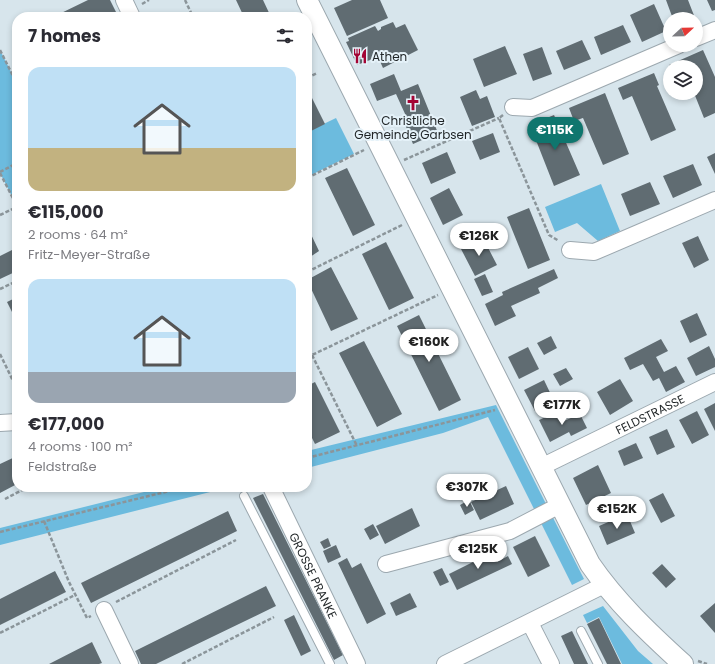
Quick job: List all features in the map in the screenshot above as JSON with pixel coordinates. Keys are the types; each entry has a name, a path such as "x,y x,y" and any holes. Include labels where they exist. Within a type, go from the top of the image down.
{"street":[{"path":"124,0 130,12"},
{"path":"310,1 451,289 590,564 604,585 645,630 691,663"},
{"path":"703,36 714,34"},
{"path":"513,107 532,108 663,52"},
{"path":"570,250 594,252 715,200"},
{"name":"FELDSTRASSE","path":"541,467 715,382"},
{"path":"0,423 12,422"},
{"name":"GROSSE PRANKE","path":"273,492 357,664"},
{"path":"386,564 510,531 560,505"},
{"path":"445,664 604,585"},
{"path":"104,610 130,664"},
{"path":"530,623 551,664"}],"lane":[{"path":"244,496 330,664"},
{"path":"581,631 598,664"}],"path":[{"path":"185,0 191,12"},
{"path":"0,50 12,72"},
{"path":"312,76 317,73"},
{"path":"400,162 499,118 513,107"},
{"path":"499,118 550,235 570,250"},
{"path":"312,176 379,143"},
{"path":"12,166 0,172 12,197"},
{"path":"0,215 12,209"},
{"path":"312,270 416,218"},
{"path":"0,289 12,283"},
{"path":"357,446 312,356 451,289"},
{"path":"0,354 12,379"},
{"path":"312,457 501,408"},
{"path":"5,499 18,492"},
{"path":"0,532 165,492"},
{"path":"44,521 75,595 87,618 236,540"},
{"path":"0,633 75,595"},
{"path":"182,664 274,617"},
{"path":"691,663 707,664"}],"shaded area":[{"path":"0,50 12,74 12,196 0,173"},
{"path":"336,118 354,154 312,175 312,130"},
{"path":"601,184 620,231 598,241 577,223 555,232 545,207"},
{"path":"496,405 584,579 572,585 488,417 443,433 312,467 312,450"},
{"path":"144,492 210,492 0,545 0,528"},
{"path":"603,606 638,651 653,664 622,664 599,617 587,623 583,615"}],"building":[{"path":"88,0 110,0 116,12 63,12"},
{"path":"236,0 263,0 269,12 242,12"},
{"path":"352,0 380,0 388,18 347,36 334,8"},
{"path":"666,0 688,0 693,12 670,12"},
{"path":"707,0 715,0 715,10 712,11"},
{"path":"654,4 663,24 663,32 642,42 630,15"},
{"path":"393,22 396,28 405,24 418,50 383,68 378,57 357,65 346,42 349,41 348,38 375,26 378,31 381,27"},
{"path":"623,25 631,42 601,55 594,37"},
{"path":"582,40 591,59 564,70 556,51"},
{"path":"505,46 517,74 484,87 473,59"},
{"path":"542,47 552,74 533,81 523,54"},
{"path":"703,50 715,77 715,113 704,118 697,100 703,100 703,60 680,60 698,52 703,52"},
{"path":"654,73 659,85 657,86 676,130 651,141 632,96 623,100 618,88"},
{"path":"394,74 401,91 418,84 438,133 413,144 402,117 406,116 396,94 377,101 370,84"},
{"path":"476,90 480,99 487,96 495,117 472,126 460,97"},
{"path":"605,93 629,154 603,165 583,118 574,121 569,108"},
{"path":"312,98 325,124 312,130"},
{"path":"554,115 580,175 554,186 530,125"},
{"path":"493,133 500,152 480,160 472,141"},
{"path":"447,152 456,173 431,184 422,163"},
{"path":"715,153 715,174 707,157"},
{"path":"693,164 702,185 673,198 663,176"},
{"path":"347,168 375,225 353,236 325,178"},
{"path":"650,182 660,204 630,216 621,194"},
{"path":"449,188 463,215 443,225 430,198"},
{"path":"529,208 550,260 528,269 507,217"},
{"path":"312,236 319,251 312,256"},
{"path":"698,236 709,260 694,268 682,243"},
{"path":"483,238 497,265 475,276 461,249"},
{"path":"386,242 414,298 389,310 362,254"},
{"path":"12,250 12,273 0,279 0,256"},
{"path":"331,267 358,319 331,331 312,291 312,277"},
{"path":"554,269 558,278 538,288 540,293 511,306 516,316 495,326 485,304 503,295 502,292"},
{"path":"485,274 493,292 482,296 474,279"},
{"path":"12,300 12,312 7,302"},
{"path":"697,313 707,335 690,343 680,321"},
{"path":"419,315 461,400 439,411 397,326"},
{"path":"551,336 557,348 544,355 537,343"},
{"path":"661,339 668,351 656,357 664,372 676,366 685,382 666,392 659,378 653,381 643,364 630,370 624,358"},
{"path":"364,341 402,414 377,427 339,353"},
{"path":"709,346 715,359 715,367 696,376 687,358"},
{"path":"528,347 539,369 519,379 508,357"},
{"path":"566,368 573,379 560,386 553,374"},
{"path":"620,379 633,401 610,415 597,392"},
{"path":"544,380 554,401 535,411 524,390"},
{"path":"315,382 340,432 315,444 312,438 312,384"},
{"path":"715,403 715,431 704,409"},
{"path":"559,411 564,421 580,414 587,428 571,436 569,432 550,442 539,420"},
{"path":"697,411 709,435 692,444 679,420"},
{"path":"667,429 675,447 657,455 649,437"},
{"path":"636,443 643,458 624,466 618,451"},
{"path":"12,458 12,487 0,493 0,464"},
{"path":"598,465 611,493 586,505 573,478"},
{"path":"506,486 514,504 480,520 471,502"},
{"path":"663,493 675,516 661,523 649,500"},
{"path":"263,494 343,655 334,660 253,498"},
{"path":"469,500 474,510 465,515 460,505"},
{"path":"412,508 420,526 385,544 376,526"},
{"path":"228,511 237,531 91,603 81,583"},
{"path":"627,514 635,533 607,545 599,526"},
{"path":"373,524 379,535 370,540 364,529"},
{"path":"535,536 550,566 528,577 513,547"},
{"path":"328,538 331,546 324,549 320,542"},
{"path":"336,545 341,557 328,563 323,551"},
{"path":"493,552 497,562 508,556 512,564 457,590 449,574"},
{"path":"347,558 352,568 361,563 386,614 367,624 338,563"},
{"path":"662,564 676,579 666,588 652,573"},
{"path":"442,568 449,582 440,586 433,572"},
{"path":"55,571 66,592 0,625 0,599"},
{"path":"266,586 276,606 156,664 141,664 135,651"},
{"path":"410,593 417,607 396,616 390,603"},
{"path":"715,603 715,633 700,616"},
{"path":"294,615 311,651 301,656 284,620"},
{"path":"599,618 621,664 607,664 587,624"},
{"path":"572,631 588,664 574,664 561,636"},
{"path":"92,642 102,663 49,664"}],"place":[{"name":"Athen","path":"360,56"},
{"name":"Christliche Gemeinde Garbsen","path":"413,103"}]}
